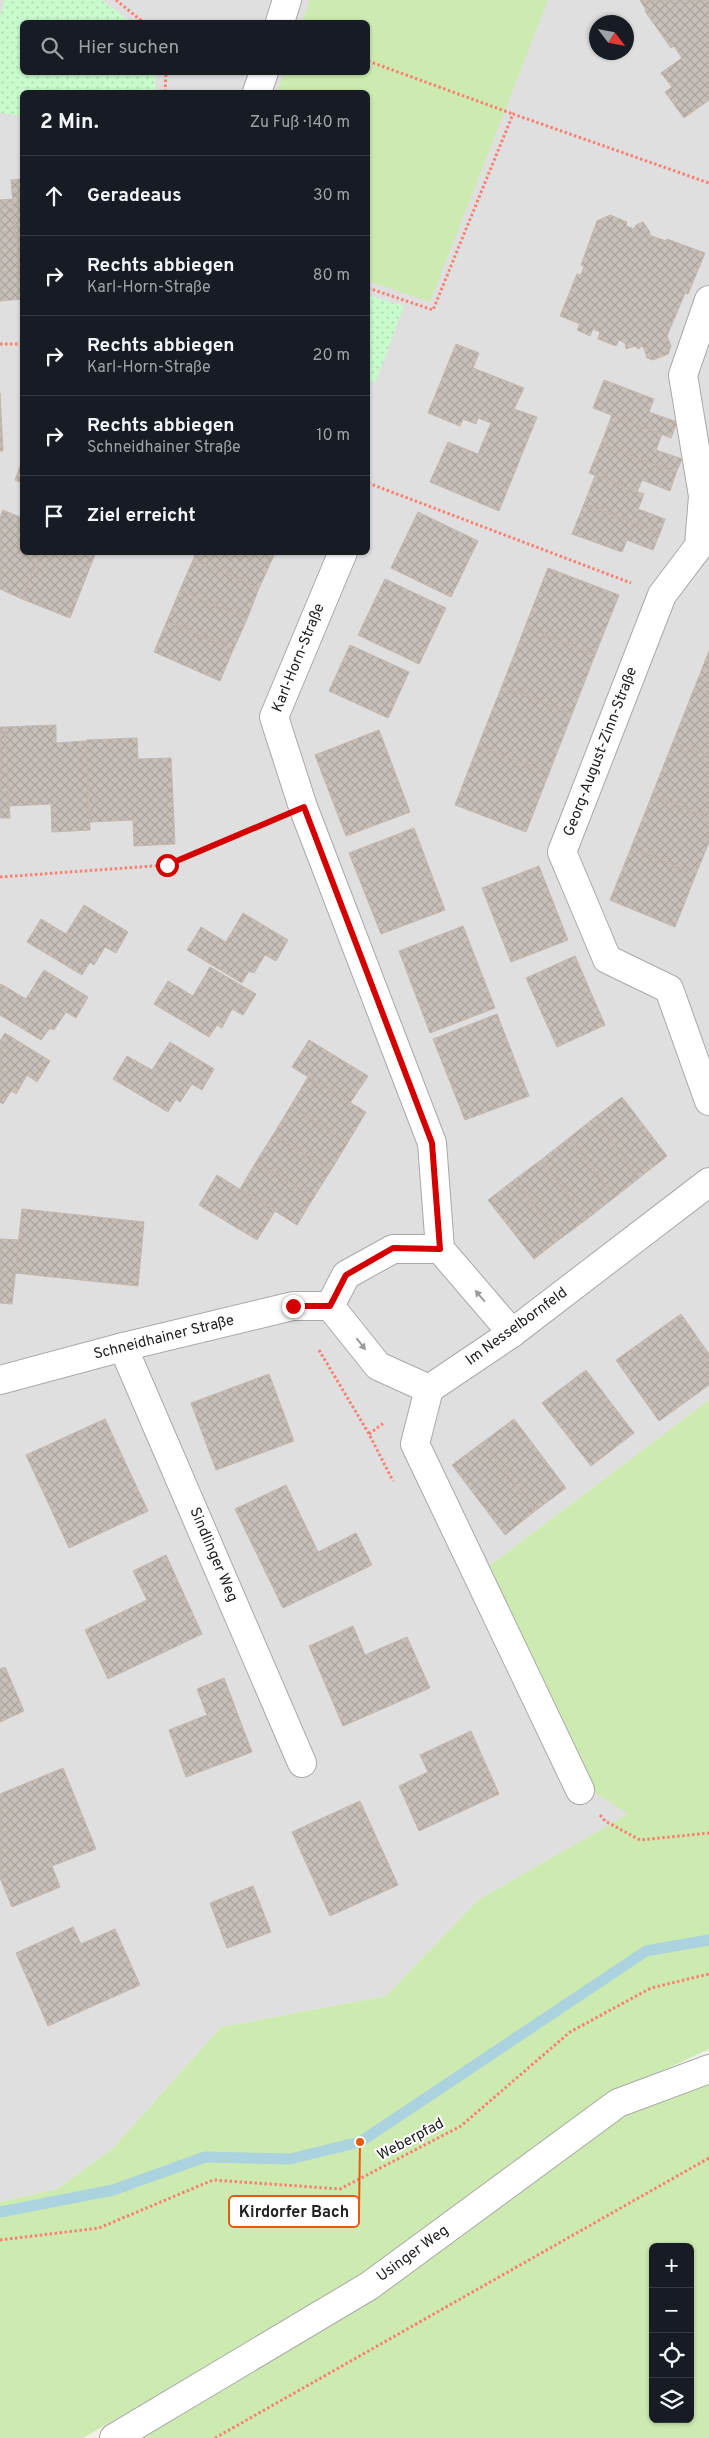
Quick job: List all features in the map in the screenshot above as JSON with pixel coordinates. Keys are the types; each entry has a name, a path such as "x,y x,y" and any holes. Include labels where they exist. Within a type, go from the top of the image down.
{"street":[{"path":"281,20 287,0"},
{"path":"258,90 263,75"},
{"name":"Georg-August-Zinn-Straße","path":"709,300 683,375 704,496 704,548 662,595 562,852 607,959 669,989 709,1101"},
{"name":"Karl-Horn-Straße","path":"342,555 274,717 304,807 432,1143 440,1249"},
{"name":"Im Nesselbornfeld","path":"429,1389 512,1333 709,1182"},
{"path":"512,1333 440,1249 393,1248 346,1275 330,1306 378,1366 429,1389 415,1444 580,1790"},
{"name":"Schneidhainer Straße","path":"0,1380 123,1347 293,1306 330,1306"},
{"name":"Sindlinger Weg","path":"123,1347 302,1763"},
{"name":"Usinger Weg","path":"114,2438 369,2286 618,2103 709,2069"}],"path":[{"path":"116,0 141,20"},
{"path":"370,63 709,183"},
{"path":"165,90 166,75"},
{"path":"370,289 433,310 513,114"},
{"path":"0,344 20,344"},
{"path":"370,484 662,595"},
{"path":"0,877 167,865 304,807"},
{"name":"Weberpfad","path":"0,2240 99,2228 212,2180 340,2190 461,2126 570,2032 651,1988 709,1974"},
{"path":"215,2438 709,2158"}],"shaded area":[{"path":"0,0 709,0 709,1400 469,1581 567,1775 629,1814 478,1900 386,1996 221,2027 112,2149 57,2189 0,2202"}],"green space":[{"path":"4,0 102,0 128,20 20,20 20,75 156,75 155,90 20,90 20,116 0,113 0,19"},
{"path":"310,0 548,0 430,302 370,282 370,90 278,90 283,75 370,75 370,20 303,20"},
{"path":"370,296 404,306 376,381 370,383"},
{"path":"709,1400 709,2049 606,2097 361,2278 83,2438 0,2438 0,2202 57,2189 112,2149 221,2027 386,1996 478,1900 628,1814 567,1775 469,1581"},
{"path":"709,2084 709,2438 133,2438 369,2302 620,2117"}],"building":[{"path":"640,0 709,0 709,100 684,118 665,92 672,87 661,73 682,58 674,46 671,48 645,11"},
{"path":"20,179 20,275 19,275 11,180"},
{"path":"12,199 20,279 20,299 0,301 0,200"},
{"path":"610,215 627,222 626,226 634,229 636,225 643,222 650,232 649,235 666,241 667,239 705,253 688,294 685,293 667,336 671,346 668,354 653,360 647,358 644,348 641,346 639,349 635,346 626,349 625,343 619,340 616,346 598,339 600,332 593,329 590,336 577,330 580,324 560,316 577,274 581,275 584,266 581,265 597,221"},
{"path":"456,344 479,353 473,368 524,388 514,409 537,417 499,511 430,482 448,442 478,454 491,423 478,418 476,424 463,419 460,426 428,413"},
{"path":"604,380 654,399 649,412 677,422 671,438 593,408"},
{"path":"0,393 3,451 0,451"},
{"path":"612,415 662,434 656,450 682,459 676,473 601,444"},
{"path":"601,444 676,473 670,491 642,480 637,492 589,473"},
{"path":"20,466 20,482 15,480"},
{"path":"595,476 644,494 638,509 665,519 660,533 584,504"},
{"path":"584,504 660,533 653,550 627,540 622,552 572,534"},
{"path":"3,510 20,517 20,555 40,555 22,599 0,589 0,517"},
{"path":"418,512 478,541 451,597 391,568"},
{"path":"40,555 95,555 70,618 22,599"},
{"path":"195,555 274,555 259,588 193,560"},
{"path":"193,560 259,588 247,619 180,590"},
{"path":"548,568 619,595 595,655 525,627"},
{"path":"385,579 446,608 419,664 358,635"},
{"path":"180,590 247,619 233,650 167,621"},
{"path":"167,621 233,650 220,681 154,652"},
{"path":"525,627 595,655 572,714 502,686"},
{"path":"350,645 409,672 388,718 329,691"},
{"path":"709,651 709,695 694,689"},
{"path":"502,686 572,714 549,773 478,746"},
{"path":"694,689 709,695 709,756 673,742"},
{"path":"56,725 56,743 86,741 90,830 52,832 51,804 9,806 5,727"},
{"path":"0,727 5,727 10,818 0,818"},
{"path":"379,730 410,812 346,836 315,755"},
{"path":"137,738 138,759 171,758 175,844 134,846 133,820 90,822 86,740"},
{"path":"673,742 709,756 709,818 652,795"},
{"path":"478,746 549,773 526,832 455,805"},
{"path":"652,795 709,818 709,842 696,874 631,848"},
{"path":"414,828 445,910 381,934 349,853"},
{"path":"631,848 696,874 675,927 610,900"},
{"path":"539,866 568,940 511,962 482,888"},
{"path":"84,905 128,932 116,953 105,947 94,965 90,962 82,975 27,942 41,919 66,934"},
{"path":"243,913 288,940 276,961 265,955 254,973 249,971 242,983 187,950 201,927 226,942"},
{"path":"463,926 495,1008 430,1033 399,951"},
{"path":"575,956 605,1025 557,1047 526,978"},
{"path":"210,967 256,994 243,1015 232,1009 222,1028 217,1025 209,1037 154,1004 168,981 193,996"},
{"path":"44,970 88,997 76,1018 66,1012 54,1030 50,1028 41,1040 0,1015 0,986 1,984 26,999"},
{"path":"497,1014 529,1096 465,1120 433,1039"},
{"path":"5,1033 50,1061 37,1082 27,1075 16,1094 11,1091 3,1104 0,1102 0,1041"},
{"path":"309,1040 368,1076 350,1103 292,1067"},
{"path":"170,1042 214,1069 202,1090 192,1084 180,1102 176,1099 168,1112 113,1079 127,1056 152,1070"},
{"path":"308,1077 366,1112 348,1142 290,1107"},
{"path":"622,1097 667,1156 639,1178 594,1118"},
{"path":"290,1107 348,1142 331,1170 273,1135"},
{"path":"594,1118 639,1178 615,1197 569,1138"},
{"path":"273,1135 331,1170 314,1197 256,1162"},
{"path":"569,1138 615,1197 587,1219 541,1160"},
{"path":"541,1160 587,1219 560,1239 514,1180"},
{"path":"256,1162 314,1197 297,1225 240,1189"},
{"path":"217,1175 275,1211 257,1240 199,1205"},
{"path":"514,1180 560,1239 534,1259 488,1200"},
{"path":"22,1209 144,1222 138,1286 15,1273"},
{"path":"0,1239 19,1240 12,1304 0,1303"},
{"path":"681,1314 709,1354 709,1385 659,1421 616,1360"},
{"path":"586,1370 634,1433 591,1466 542,1403"},
{"path":"269,1374 294,1441 216,1470 191,1403"},
{"path":"105,1419 148,1511 69,1548 26,1455"},
{"path":"514,1419 566,1488 535,1511 483,1442"},
{"path":"483,1442 535,1511 505,1535 452,1465"},
{"path":"286,1485 318,1552 356,1533 372,1565 283,1608 235,1509"},
{"path":"166,1555 202,1634 108,1679 85,1630 147,1600 133,1571"},
{"path":"353,1626 365,1655 407,1637 430,1688 343,1726 309,1646"},
{"path":"5,1667 24,1711 0,1722 0,1669"},
{"path":"224,1678 252,1752 186,1777 169,1730 207,1715 197,1689"},
{"path":"471,1731 499,1794 419,1831 399,1786 428,1772 420,1755"},
{"path":"63,1768 96,1849 52,1866 60,1887 12,1907 0,1878 0,1794"},
{"path":"360,1801 398,1885 330,1916 292,1832"},
{"path":"253,1886 271,1932 227,1948 210,1903"},
{"path":"73,1927 81,1944 115,1929 140,1985 48,2026 16,1953"}],"waterway":[{"path":"0,2212 113,2190 205,2157 290,2159 360,2142 646,1951 709,1940"}],"place":[{"name":"Kirdorfer Bach","path":"360,2142"}],"route":[{"path":"167,865 304,807 432,1143 440,1249 393,1248 346,1275 330,1306 293,1306"}]}
